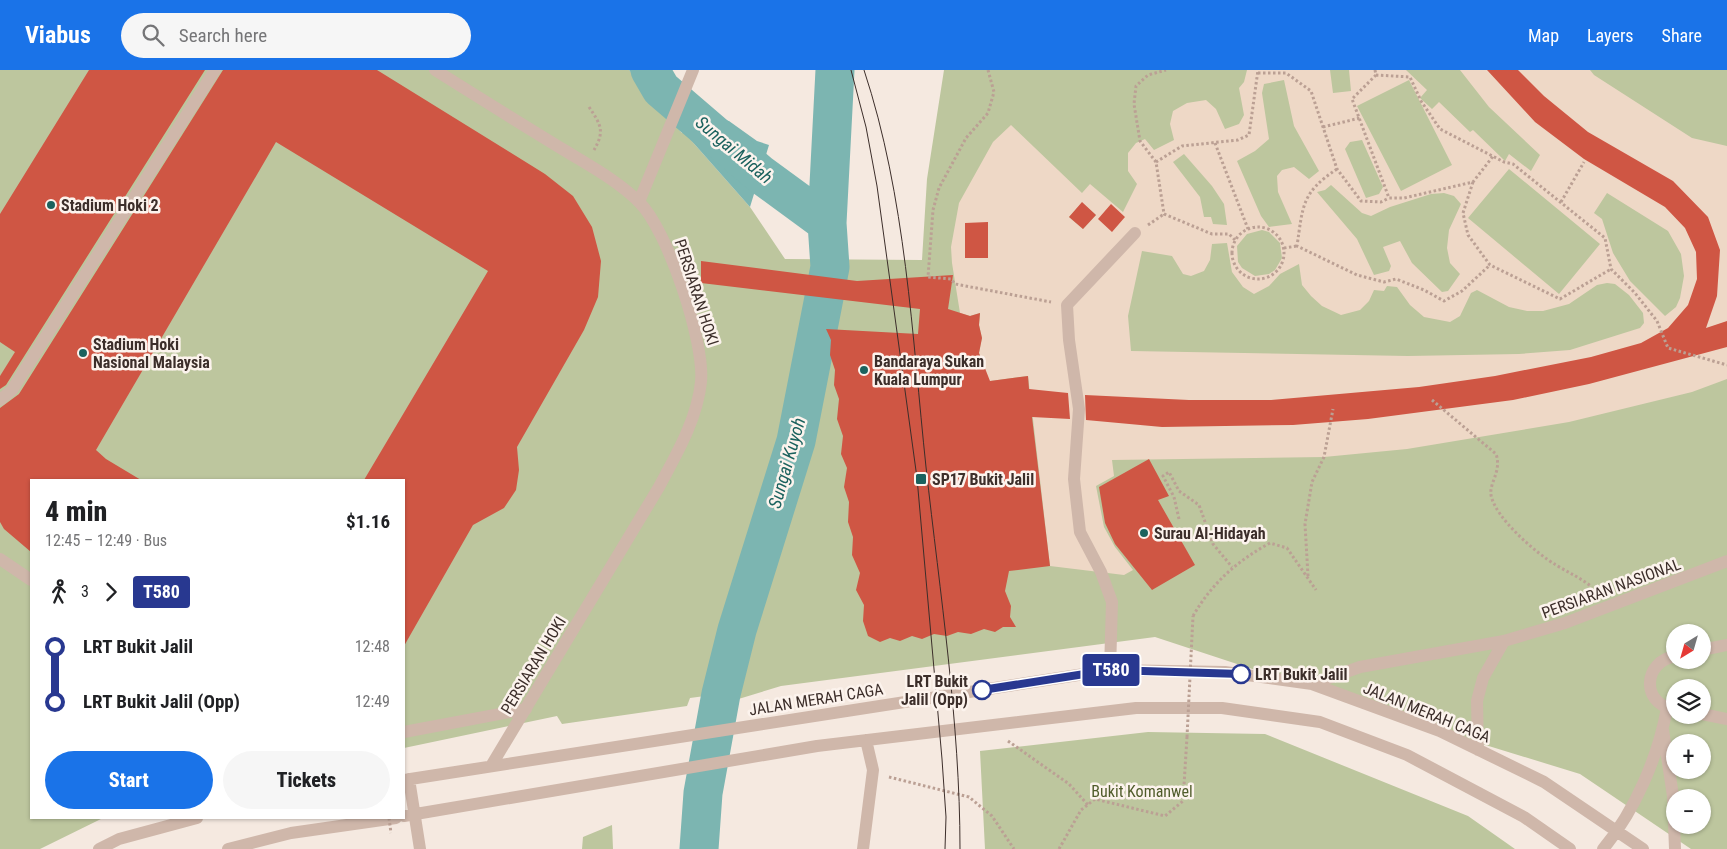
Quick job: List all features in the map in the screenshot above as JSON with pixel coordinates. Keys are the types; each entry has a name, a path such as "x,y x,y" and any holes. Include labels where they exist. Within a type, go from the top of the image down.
{"street":[{"path":"0,400 12,390 215,70"},
{"name":"PERSIARAN HOKI","path":"436,70 586,164 639,202 651,216 676,270 697,336 701,360 701,382 698,401 678,452 659,488 491,766"},
{"path":"639,202 693,70"},
{"path":"1110,670 1112,602 1101,572 1080,532 1074,479 1079,409 1069,340 1067,305 1135,233"},
{"path":"0,559 30,579"},
{"name":"PERSIARAN NASIONAL","path":"1312,684 1360,667 1504,641 1574,620 1727,561"},
{"path":"1478,750 1477,701 1483,678 1504,641"},
{"path":"1711,648 1727,645"},
{"path":"1666,659 1661,660 1653,668 1650,683 1651,693 1657,702 1666,706"},
{"name":"JALAN MERAH CAGA","path":"407,779 1110,670 1225,672 1312,684 1440,732 1544,782 1643,849"},
{"path":"409,816 818,746 1136,708 1222,708 1320,722 1407,755 1524,817 1570,849"},
{"path":"405,732 526,709"},
{"path":"1711,716 1727,719"},
{"path":"1603,849 1618,831 1642,785 1666,722"},
{"path":"1663,730 1673,796 1675,849"},
{"path":"863,849 873,770 866,740"},
{"path":"407,779 409,816 420,849"},
{"path":"99,849 119,839 193,819"},
{"path":"228,849 291,833 389,819"}],"path":[{"path":"988,70 994,92 988,113 966,138 939,188 934,210 928,277 951,279 955,284 1067,305"},
{"path":"1166,70 1148,75 1136,86 1134,104 1140,141 1156,162 1164,214 1212,234 1229,234 1235,240"},
{"path":"1375,70 1376,75"},
{"path":"1156,162 1182,146 1238,140 1249,135 1258,71 1286,73 1311,91 1337,169 1361,201 1381,202 1389,198 1404,198 1473,182"},
{"path":"1389,198 1352,98 1376,75 1410,77 1421,101 1440,129 1494,155 1504,162 1513,164 1605,238 1612,269 1635,293 1657,321 1668,348 1727,365"},
{"path":"589,108 600,123 601,137"},
{"path":"1323,127 1360,118"},
{"path":"1215,142 1248,229"},
{"path":"1494,155 1473,182 1463,213 1468,235 1490,265 1560,299 1612,269"},
{"path":"1560,202 1584,162"},
{"path":"1297,246 1304,201 1320,181 1337,169"},
{"path":"1265,228 1274,231 1280,238 1284,248 1284,262 1273,276 1256,280 1248,278 1235,266 1232,258 1235,240 1248,229 1265,228"},
{"path":"1284,248 1297,246 1357,275 1384,282 1396,278 1444,301 1462,291 1490,265"},
{"path":"1432,400 1496,454 1499,461 1490,494 1498,513 1518,534 1555,564 1579,576 1592,587"},
{"path":"1308,576 1305,524 1312,482 1324,458 1333,409"},
{"path":"1179,519 1174,497 1163,476 1169,472 1179,491 1199,505 1213,544 1232,567"},
{"path":"1059,849 1081,810 1095,799 1166,816 1183,801 1193,616 1207,593 1232,567 1270,543 1287,548 1316,590"},
{"path":"1008,741 1069,784 1088,805"},
{"path":"873,770 894,780 968,798 992,816 1014,849"},
{"path":"388,819 391,833"}],"green space":[{"name":"Bandaraya Sukan Kuala Lumpur","path":"0,70 629,70 750,207 785,259 922,260 927,179 944,70 1727,70 1727,849 1691,849 1669,834 1711,834 1711,789 1666,789 1666,832 1580,774 1440,731 1155,637 781,686 732,701 735,692 690,698 687,706 562,724 557,716 405,748 405,479 30,479 30,819 101,819 40,849 0,849"},
{"name":"Bukit Komanwel","path":"1148,732 1265,734 1468,816 1515,849 985,849 980,751"},
{"path":"612,825 613,849 582,849 583,837"}],"shaded area":[{"path":"1247,70 1330,70 1333,93 1351,91 1349,70 1406,70 1427,90 1420,98 1432,109 1439,102 1470,132 1473,130 1505,161 1509,154 1531,171 1540,155 1489,107 1460,70 1590,70 1594,75 1692,138 1727,146 1727,379 1692,392 1569,422 1407,449 1324,457 1112,460 1114,476 1096,486 1104,527 1115,547 1133,570 1124,575 1050,566 1028,376 983,382 985,369 979,353 982,338 979,325 980,313 970,316 960,313 951,247 959,203 993,142 1011,125 1082,193 1090,184 1123,212 1137,184 1128,171 1128,153 1136,143 1145,139 1154,150 1174,140 1170,124 1173,111 1187,103 1206,100 1216,109 1225,129 1239,124 1244,115 1239,88 1244,82","holes":["1284,80 1294,126 1319,171 1309,179 1294,167 1282,170 1277,176 1278,192 1292,224 1269,227 1261,216 1237,161 1255,151 1269,139 1262,93 1264,84","1409,80 1452,165 1401,191 1357,106","1362,140 1383,187 1379,194 1366,198 1345,149 1350,142","1184,154 1212,186 1224,204 1227,225 1213,224 1211,217 1204,217 1200,197 1173,162","1509,169 1600,244 1559,294 1468,218","1331,185 1362,213 1371,216 1390,207 1431,194 1444,193 1454,196 1461,204 1449,230 1447,248 1450,263 1460,274 1448,291 1442,292 1412,263 1400,241 1383,247 1391,266 1389,271 1374,275 1357,239 1317,192 1325,190","1607,193 1668,231 1681,254 1684,276 1680,298 1676,307 1665,316 1630,281 1613,253 1602,219 1594,213","1082,203 1096,215 1083,229 1069,217","965,223 988,223 988,258 965,258","1262,230 1269,232 1280,243 1282,258 1275,270 1269,274 1255,276 1242,268 1238,262 1237,246 1247,234","1227,243 1232,272 1243,287 1254,294 1269,286 1280,274 1299,264 1302,285 1311,296 1322,306 1341,315 1360,310 1369,301 1374,290 1384,291 1387,286 1397,287 1410,305 1424,317 1450,322 1460,316 1471,293 1477,290 1509,307 1527,311 1543,311 1569,304 1597,285 1607,283 1615,284 1629,295 1643,313 1644,323 1640,328 1570,350 1519,354 1408,356 1131,351 1128,316 1142,251 1172,256 1183,274 1191,276 1204,271 1210,260 1212,244"]}],"water":[{"path":"629,70 660,70 662,77 708,116 729,121 757,141 769,145 750,207"}],"pier":[{"path":"670,80 695,101 682,133 659,107"}],"building":[{"name":"Stadium Hoki 2","path":"89,70 205,70 6,385 0,389 0,376 15,352 0,342 0,214"},
{"name":"Stadium Hoki Nasional Malaysia","path":"223,70 377,70 545,174 573,196 592,227 601,261 598,297 584,330 517,447 519,470 516,490 504,508 473,525 405,644 405,479 365,479 488,271 276,142 96,450 106,459 139,479 30,479 30,551 4,529 0,522 0,408 19,394"},
{"path":"1487,70 1518,70 1544,96 1588,132 1673,181 1708,217 1720,250 1717,296 1706,328 1727,321 1727,347 1589,384 1513,400 1368,419 1293,425 1162,427 1086,420 1085,395 1189,400 1271,400 1419,387 1495,376 1591,357 1641,343 1668,328 1688,305 1697,279 1696,252 1685,228 1665,207 1584,159 1535,122"},
{"path":"1082,202 1096,215 1083,229 1069,217"},
{"path":"1111,204 1125,217 1112,232 1098,219"},
{"path":"988,222 988,258 965,258 965,223"},
{"name":"SP17 Bukit Jalil","path":"701,261 857,281 953,275 948,309 970,316 980,313 979,325 982,338 979,353 990,381 1028,376 1029,389 1068,393 1070,419 1032,417 1050,566 1009,571 1005,591 1011,606 1010,617 1016,627 1003,627 995,632 984,629 971,634 958,632 947,636 934,634 922,639 912,636 900,641 890,638 880,642 868,636 863,621 864,605 856,590 860,573 852,555 853,537 848,522 849,502 844,487 847,468 841,454 843,436 837,419 839,399 834,385 835,370 830,355 831,340 826,329 918,334 920,309 701,283"},
{"name":"Surau Al-Hidayah","path":"1149,459 1169,496 1158,500 1195,565 1152,590 1115,544 1105,523 1099,487"}],"waterway":[{"name":"Sungai Midah","path":"650,70 661,89 760,174 827,223"},
{"name":"Sungai Kuyoh","path":"699,849 703,793 721,694 737,630 796,441 830,267 827,223 835,70"}],"tram line":[{"path":"851,70 866,127 877,186 917,478 942,759 946,817 945,849"},
{"path":"864,70 878,118 889,167 906,267 953,706 957,754 960,849"}],"bus line":[{"name":"T580","path":"982,690 1110,670 1225,672 1241,674"}],"place":[{"name":"Stadium Hoki 2","path":"51,205"},
{"name":"Stadium Hoki Nasional Malaysia","path":"83,353"},
{"name":"Bandaraya Sukan Kuala Lumpur","path":"864,370"},
{"name":"SP17 Bukit Jalil","path":"921,479"},
{"name":"Surau Al-Hidayah","path":"1144,533"},
{"name":"LRT Bukit Jalil","path":"1241,674"},
{"name":"LRT Bukit Jalil (Opp)","path":"982,690"}]}
